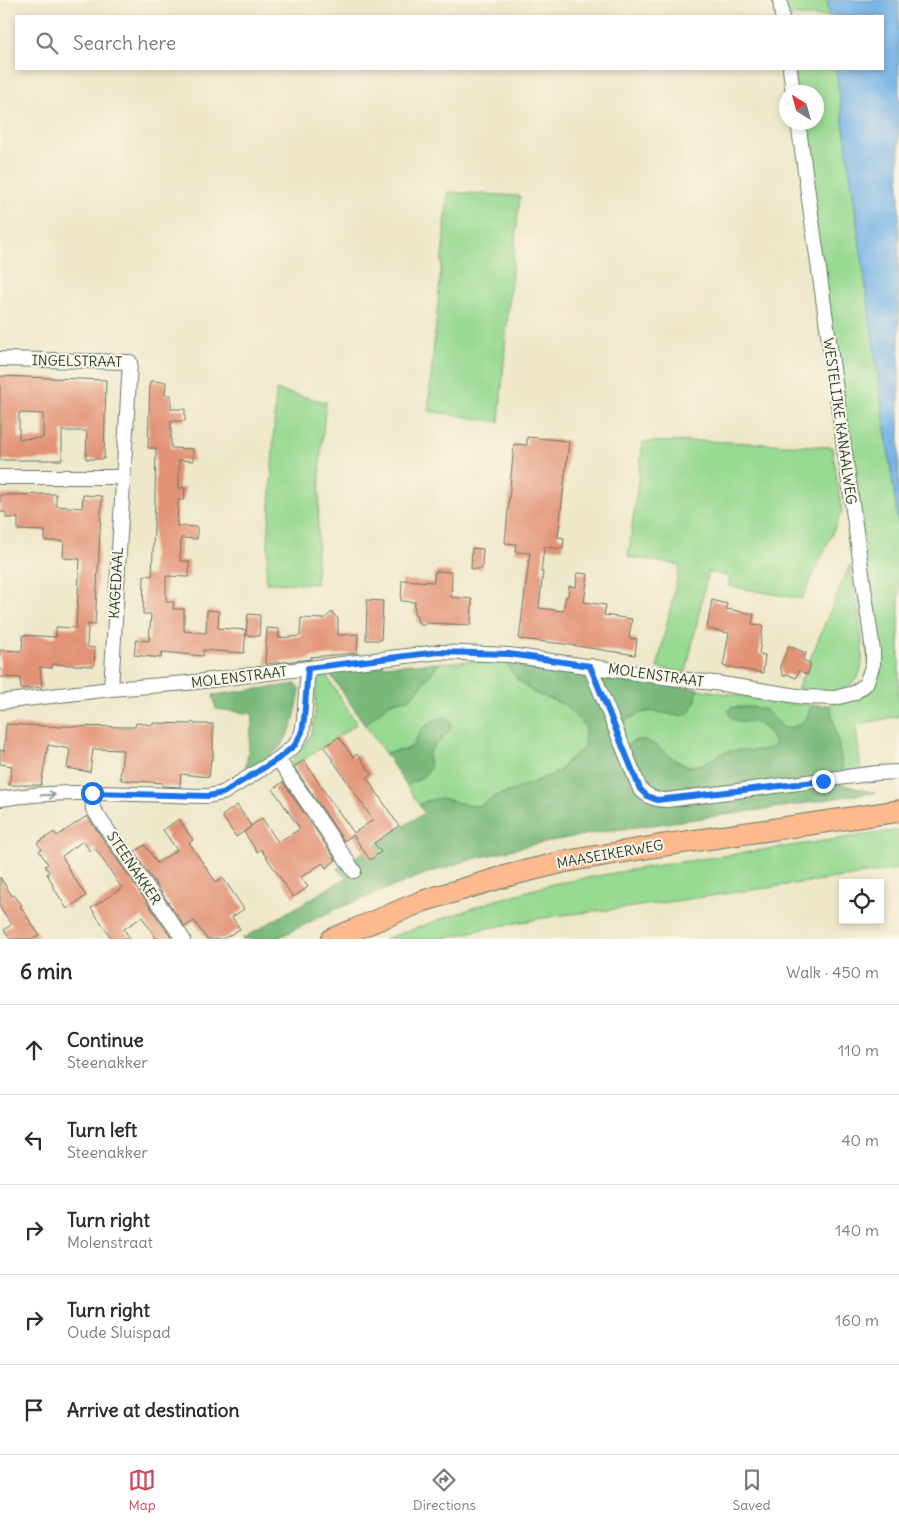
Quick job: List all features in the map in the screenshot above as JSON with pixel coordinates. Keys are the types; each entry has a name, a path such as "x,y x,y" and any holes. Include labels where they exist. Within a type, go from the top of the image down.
{"main road":[{"name":"MAASEIKERWEG","path":"332,939 422,902 510,875 563,862 658,846 899,811"}],"street":[{"path":"780,0 782,15"},
{"path":"790,70 792,85"},
{"name":"WESTELIJKE KANAALWEG","path":"799,130 874,664 866,684 854,694 835,698"},
{"name":"INGELSTRAAT","path":"0,359 130,362 122,477"},
{"path":"0,477 122,477"},
{"name":"KAGEDAAL","path":"110,689 122,477"},
{"name":"MOLENSTRAAT","path":"0,702 110,689 187,683 438,652 509,654 804,697 835,698"},
{"path":"590,666 640,789 647,796 657,800 899,772"},
{"path":"0,799 23,795 92,793 208,796 223,793 278,759 295,745 302,732 308,668"},
{"path":"278,759 354,871"},
{"name":"STEENAKKER","path":"92,793 94,809 183,939"}],"green space":[{"path":"782,0 827,0 829,15 784,15"},
{"path":"791,70 836,70 899,529 899,716 856,725 861,773 845,776 830,705 871,680 799,130 824,130 824,85 794,85"},
{"path":"448,192 520,196 499,422 428,411"},
{"path":"276,390 326,402 321,450 316,584 266,583"},
{"path":"708,441 832,447 842,512 802,599 728,586 730,577 708,572 686,672 657,668 680,565 628,557 643,442"},
{"path":"850,564 861,635 862,663 860,672 857,678 844,689 820,692 798,688"},
{"path":"503,660 520,682 534,693 563,704 586,726 584,748 566,762 560,771 495,796 481,805 471,806 426,801 419,805 406,785 419,780 430,763 428,756 432,748 444,737 416,738 410,747 406,749 385,753 365,725 387,705 408,699 415,694 439,663"},
{"path":"503,660 697,689 690,711 684,715 677,716 661,712 638,714 611,734 626,746 637,740 649,742 681,764 687,766 698,766 726,752 763,750 775,745 770,734 759,724 735,720 730,717 729,710 732,707 753,707 766,710 784,728 799,725 805,719 811,705 830,705 845,776 818,778 875,793 600,832 535,844 473,859 428,873 334,910 276,939 242,939 346,878 337,869 424,813 419,805 426,801 440,798 471,806 481,805 495,796 560,771 566,762 584,748 585,726 563,704 534,693 520,682"},
{"path":"439,663 415,694 408,699 387,705 365,725 330,674 337,671 364,667"},
{"path":"326,675 357,724 294,766 292,763 294,759 308,740 312,730 315,716 316,683 319,677"},
{"path":"296,684 300,690 297,707 285,740 267,759 245,774 253,714 216,709 213,695"},
{"path":"697,689 792,704 811,705 805,719 799,725 790,727 784,728 775,721 734,720 754,722 766,729 773,738 775,745 766,749 758,751 731,751 704,763 690,766 676,761 652,743 619,755 610,734 630,718 643,712 656,711 679,716 686,714 696,701"},
{"path":"444,717 448,718 451,722 451,729 432,748 428,756 430,768 423,777 406,785 385,753 406,750 413,746 422,729 432,721"},
{"path":"899,830 899,869 633,907 555,916 483,929 442,939 385,939 490,902 552,884 647,867"}],"water":[{"path":"827,0 899,0 899,529 836,70 884,70 884,15 829,15"}],"building":[{"path":"0,376 106,380 104,459 86,459 87,431 62,431 62,460 0,460","holes":["19,413 43,414 43,438 19,439"]},
{"path":"150,381 166,382 165,395 171,395 171,409 185,409 185,421 171,421 171,448 193,449 193,461 179,460 179,488 185,488 184,500 178,500 177,526 197,527 197,539 181,538 180,561 189,561 189,577 166,576 166,602 174,602 173,609 184,609 184,631 206,633 207,610 219,611 218,628 246,630 244,653 203,650 203,656 162,652 161,658 134,655 136,640 149,641 151,614 143,614 144,575 152,576 155,499 156,448 148,448"},
{"path":"527,437 569,441 558,537 564,538 563,549 544,547 539,608 563,611 569,586 576,587 577,573 588,574 584,602 606,605 604,615 632,619 629,638 637,639 635,655 519,639 530,553 515,552 516,544 505,543 514,444 527,445"},
{"path":"56,494 56,506 82,508 83,495 102,496 95,625 88,624 87,647 95,648 94,666 52,664 52,668 40,667 42,687 21,689 20,678 0,677 0,650 22,651 23,635 56,637 56,627 76,628 80,559 63,558 64,541 45,541 45,531 18,530 18,518 6,518 6,512 0,512 0,495"},
{"path":"472,548 483,549 482,569 471,569"},
{"path":"436,571 452,572 451,597 472,599 471,625 426,623 422,626 417,621 417,615 414,615 415,602 401,601 402,580 434,582 434,573"},
{"path":"367,600 383,601 381,640 366,640"},
{"path":"712,600 727,604 726,609 754,614 752,624 763,625 759,654 765,655 763,673 723,666 729,633 707,629"},
{"path":"332,612 338,619 338,635 358,634 357,653 265,664 267,628 279,629 279,638 300,636 301,618 324,619"},
{"path":"248,614 260,615 259,636 246,635"},
{"path":"789,646 806,653 803,660 810,663 807,675 799,670 796,678 787,674 783,676 780,666"},
{"path":"193,722 195,724 213,724 213,759 211,759 209,777 181,774 180,787 162,786 163,783 121,780 123,750 93,749 90,772 67,768 70,749 48,745 41,785 9,785 12,766 0,764 0,750 4,751 6,724 62,727 135,727 136,723 153,725 153,723 190,724"},
{"path":"339,737 353,757 357,754 372,774 367,778 399,826 374,843 381,852 370,860 353,835 344,841 294,767 304,760 354,833 373,820 324,747"},
{"path":"283,782 336,860 326,868 323,863 301,877 308,887 293,897 261,849 257,852 244,832 251,827 236,837 222,816 237,805 251,826 262,818 278,842 300,829 273,789"},
{"path":"87,816 171,937 157,939 142,917 124,929 130,939 112,939 91,908 122,888 95,848 90,851 83,841 62,856 86,896 67,909 47,874 49,872 45,866 48,864 39,851 42,849 37,843 54,832 57,836"},
{"path":"179,819 193,840 189,843 216,882 223,878 244,909 232,917 240,929 223,939 207,939 194,921 185,927 134,852 145,845 157,863 177,850 163,830"},
{"path":"0,877 12,896 14,895 22,905 20,906 39,935 33,939 10,939 4,930 12,924 0,908"}],"route":[{"path":"92,793 208,796 223,793 278,759 295,745 302,732 308,668 438,652 509,654 590,666 640,789 647,796 657,800 823,781"}]}
